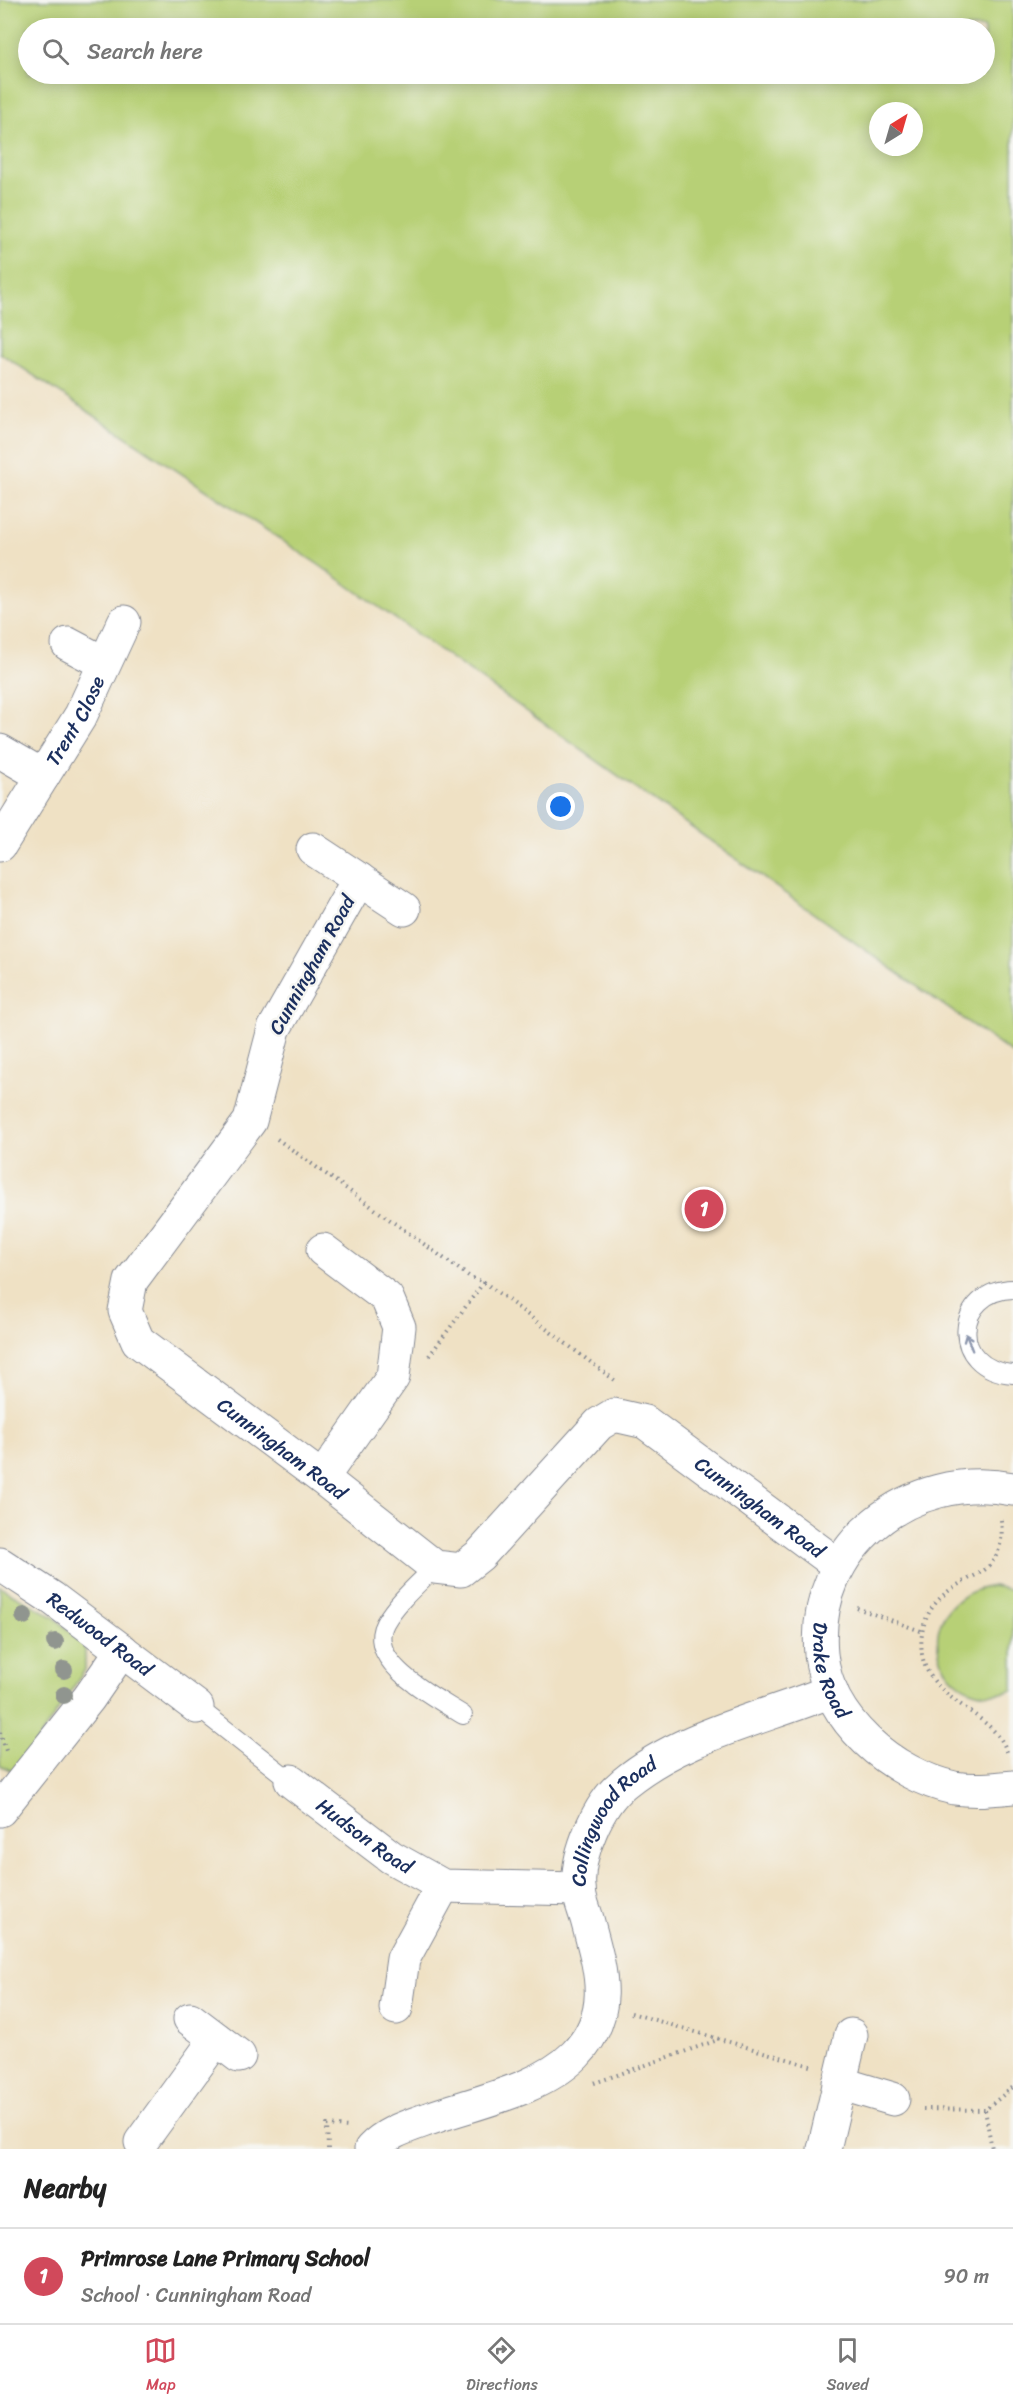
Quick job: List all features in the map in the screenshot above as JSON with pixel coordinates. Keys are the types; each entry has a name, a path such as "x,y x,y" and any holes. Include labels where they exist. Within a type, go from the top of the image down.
{"street":[{"name":"Trent Close","path":"0,845 81,715 124,622"},
{"name":"Trent Close","path":"68,644 104,663"},
{"name":"Trent Close","path":"0,752 43,776"},
{"path":"313,849 405,909"},
{"name":"Cunningham Road","path":"359,879 274,1029 250,1121 131,1281 125,1311 138,1341 322,1478 435,1567 461,1570 480,1555 599,1424 614,1415 645,1422 838,1564"},
{"path":"322,1250 387,1298 399,1327 393,1377 322,1478"},
{"name":"Drake Road","path":"1006,1488 963,1485 930,1493 895,1507 864,1532 838,1564 824,1602 820,1655 831,1691 846,1716 862,1736 883,1756 905,1769 953,1787 979,1790 1011,1773"},
{"name":"Redwood Road","path":"0,1564 52,1598 197,1707"},
{"path":"0,1810 89,1698 122,1650"},
{"name":"Collingwood Road","path":"371,2149 397,2130 546,2078 575,2055 589,2036 602,2004 602,1975 579,1889 581,1857 597,1817 622,1784 658,1760 706,1737 831,1691"},
{"name":"Hudson Road","path":"291,1781 391,1857 442,1886 579,1889"},
{"path":"396,2008 403,1959 442,1886"},
{"path":"143,2147 228,2047 190,2019"},
{"path":"824,2149 851,2035"},
{"path":"839,2083 893,2098"}],"lane":[{"path":"1013,1289 1002,1290 985,1298 971,1315 965,1332 966,1341 979,1359 1003,1373 1013,1374"},
{"path":"435,1567 402,1601 384,1625 383,1646 390,1663 402,1675 463,1715"},
{"path":"197,1707 291,1781"}],"path":[{"path":"250,1121 470,1277 484,1282 620,1385 645,1422"},
{"path":"393,1377 410,1382 484,1282"},
{"path":"1006,1488 1003,1540 988,1567 957,1585 930,1610 921,1631 923,1657 935,1681 960,1707 993,1729 1007,1750 1011,1773"},
{"path":"824,1602 885,1617 921,1631"},
{"path":"602,2004 819,2068 839,2083"},
{"path":"546,2078 578,2088 718,2040"},
{"path":"893,2098 907,2109 985,2110 1013,2087"},
{"path":"985,2110 992,2149"}],"green space":[{"path":"0,0 1013,0 1013,1054 319,565 0,353"},
{"path":"993,1586 1013,1590 1013,1690 986,1694 964,1687 948,1672 939,1653 938,1632 946,1612 964,1596"},
{"path":"0,1587 54,1617 78,1639 85,1649 85,1670 16,1773 0,1765"}],"place":[{"name":"Primrose Lane Primary School","path":"704,1209"}]}
